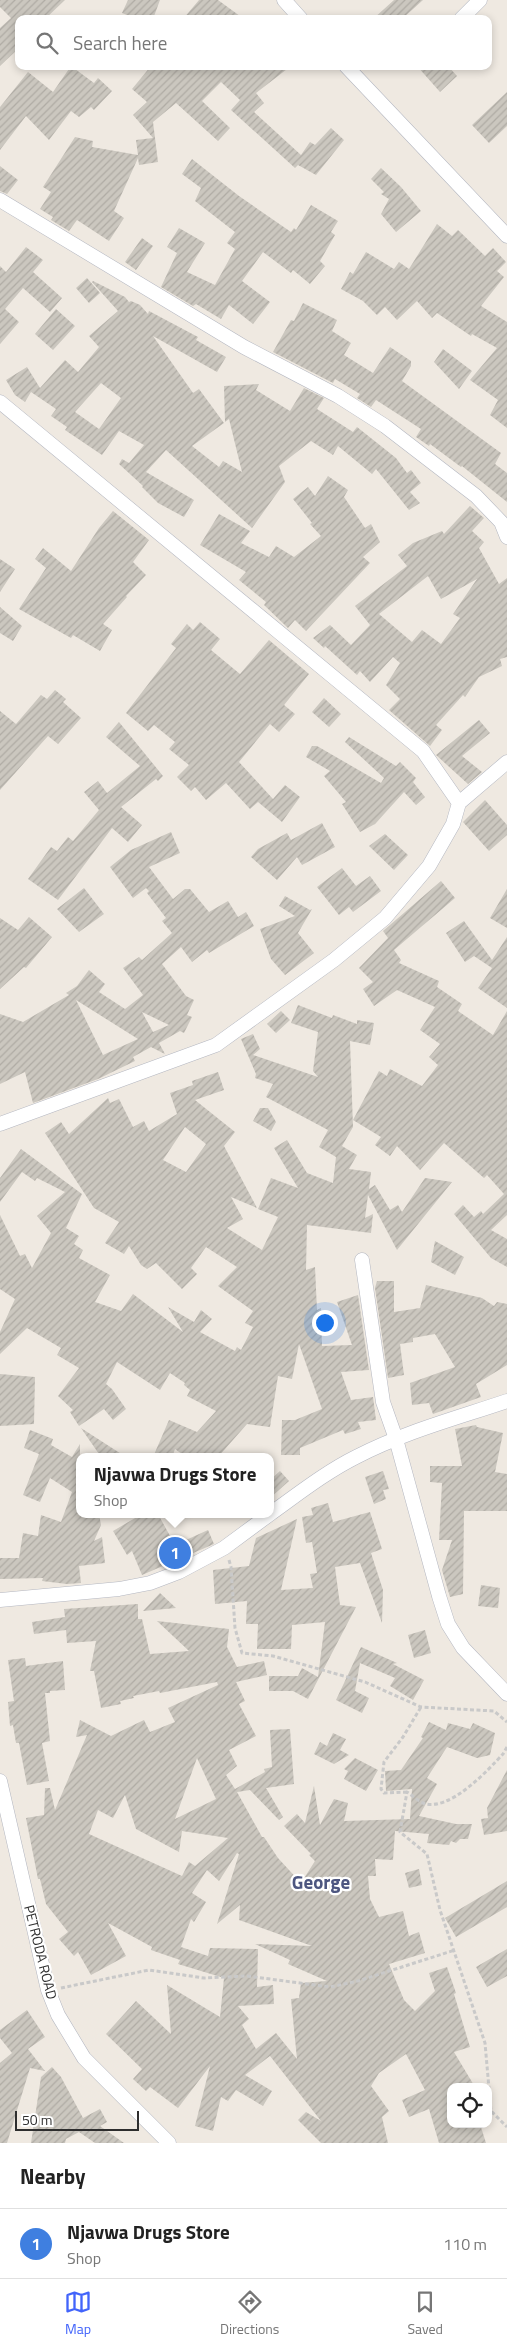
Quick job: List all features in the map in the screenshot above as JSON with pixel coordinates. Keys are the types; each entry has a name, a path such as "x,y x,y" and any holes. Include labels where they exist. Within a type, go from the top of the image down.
{"street":[{"path":"284,0 297,15"},
{"path":"465,15 480,0"},
{"path":"350,70 507,236"},
{"path":"0,200 244,347 338,396 386,426 476,496 502,522 507,536"},
{"path":"0,402 423,751 459,804"},
{"path":"0,1124 216,1045 334,960 385,918 429,866 453,824 459,804 507,762"},
{"path":"362,1260 383,1402 396,1438 448,1624 463,1648 507,1694"},
{"path":"274,1511 306,1487 355,1457 396,1438 507,1400"},
{"path":"0,1600 119,1589 150,1583 179,1572 224,1548 265,1518"},
{"name":"PETRODA ROAD","path":"0,1781 48,1990 58,2015 84,2058 169,2143"}],"path":[{"path":"224,1548 231,1567 235,1628 242,1653 273,1656 365,1682 421,1707 494,1711 507,1722"},
{"path":"421,1707 384,1762 381,1789 384,1794 407,1792 424,1803 438,1803 470,1788 503,1754 507,1747"},
{"path":"407,1792 400,1832 427,1854 440,1910 485,2043 491,2111 507,2128"},
{"path":"48,1990 149,1970 204,1978 247,1976 330,1987 358,1981 454,1950"}],"building":[{"path":"0,0 65,0 49,15 15,15 15,52 0,66 0,28 11,18 0,7"},
{"path":"128,0 160,0 154,15 127,15 122,13"},
{"path":"199,0 218,0 239,15 186,15"},
{"path":"394,0 423,0 406,15 377,15"},
{"path":"68,70 76,70 94,83 98,78 112,91 94,110 91,107 79,117 71,111 49,140 26,116 0,150 0,107 28,72 53,92"},
{"path":"148,70 286,70 256,93 264,103 254,112 301,155 310,142 315,145 331,128 344,140 316,175 298,165 295,168 231,110 240,100 221,82 202,101 230,128 218,141 176,103 153,122 158,162 139,165 138,158 114,211 124,218 109,241 77,220 69,231 51,220 53,217 40,209 51,192 43,187 75,137 93,141 92,147 138,155 136,140 153,138 133,115 147,102 132,89"},
{"path":"421,70 452,70 457,76 440,92"},
{"path":"507,92 507,126 489,143 472,125"},
{"path":"192,159 239,196 291,232 294,228 296,230 311,205 338,221 331,232 335,235 320,261 325,266 310,284 293,270 291,273 263,252 242,281 270,302 253,324 229,305 221,319 196,304 193,306 161,287 177,253 167,247 179,228 205,243 187,272 215,285 235,249 227,243 235,232 195,201 201,188 182,174"},
{"path":"0,166 18,180 7,194 0,191"},
{"path":"381,168 401,187 421,211 396,232 381,214 389,199 381,194 384,192 371,179"},
{"path":"437,224 452,236 458,230 485,256 493,248 506,262 497,271 504,277 481,306 507,322 507,428 490,415 498,400 470,380 497,348 472,334 471,336 437,313 432,318 417,301 397,320 385,307 377,315 363,301 341,289 350,272 353,274 366,252 394,269 399,262 409,269"},
{"path":"142,238 153,246 136,270 125,262"},
{"path":"26,247 43,260 33,272 62,298 50,312 23,288 5,309 19,322 0,344 0,266 6,272"},
{"path":"87,278 100,293 89,303 76,288"},
{"path":"92,282 125,297 129,302 140,305 148,314 149,311 198,337 196,340 226,357 217,372 153,336 193,393 199,389 224,423 192,446 219,467 223,461 242,472 229,419 225,422 224,386 259,384 256,390 290,411 304,388 324,398 317,409 353,432 357,427 396,458 407,473 411,470 421,483 410,492 420,503 409,510 376,469 372,474 338,446 333,455 311,441 279,466 285,482 252,528 166,450 146,472 194,500 184,517 158,503 119,464 122,459 129,463 144,445 119,431 102,455 65,430 67,427 51,416 56,409 31,392 25,402 15,395 6,380 27,367 40,388 65,360 78,372 99,347 89,336 118,311","holes":["101,383 121,398 99,429 75,412"]},
{"path":"303,303 337,320 332,331 351,343 344,355 373,373 390,347 411,361 411,366 402,381 501,453 495,464 507,473 507,502 462,466 430,444 429,446 416,437 421,429 376,400 371,407 357,398 360,394 335,379 333,383 273,352 291,320 294,321"},
{"path":"56,309 75,326 53,350 35,334"},
{"path":"443,349 472,371 459,389 434,362"},
{"path":"328,476 348,490 344,497 365,528 371,524 380,542 363,557 370,563 306,631 295,620 288,628 264,605 266,602 239,580 246,572 200,545 219,514 250,531 241,543 269,557 276,546 294,557 321,536 310,524 312,523 293,499 308,487 315,496"},
{"path":"470,506 484,518 472,531 484,542 479,548 499,584 507,578 507,657 500,659 502,666 479,677 465,697 463,695 436,725 442,730 430,746 389,710 400,699 386,685 400,663 393,657 370,682 360,671 357,675 325,646 324,648 313,638 330,625 351,645 370,625 355,606 407,566 398,555 413,543 442,531 444,534","holes":["428,576 441,599 477,579 453,614 460,618 441,644 422,630 412,642 379,614"]},
{"path":"113,511 149,540 133,562 146,575 103,624 112,630 100,651 73,635 71,638 19,609 46,568 35,559 43,548 71,571 99,528"},
{"path":"0,559 15,569 0,592"},
{"path":"0,607 22,626 13,641 0,633"},
{"path":"200,622 220,639 211,650 240,674 269,640 309,674 284,705 295,714 279,732 270,724 239,762 273,799 285,785 300,797 282,822 258,802 250,809 226,783 206,800 195,787 191,791 177,777 189,765 169,749 175,742 154,725 148,731 126,713 176,648 171,644 187,624 193,630"},
{"path":"55,690 66,699 63,702 81,718 58,744 48,736 0,790 0,711 16,724 41,695 47,699"},
{"path":"324,698 341,714 329,727 312,712"},
{"path":"479,720 490,733 462,756 482,772 468,784 436,755"},
{"path":"119,722 163,776 158,781 156,779 121,807 142,825 128,842 112,828 58,900 28,879 51,847 57,851 68,837 73,841 99,810 84,792 98,781 107,793 140,766 106,737"},
{"path":"349,737 396,766 400,762 416,778 413,782 425,797 416,805 404,792 375,824 360,832 342,804 346,802 324,776 330,771 306,757 312,746 317,746 381,783 384,778 345,742"},
{"path":"485,800 507,825 507,835 489,851 463,822"},
{"path":"322,823 335,847 302,865 297,857 277,880 251,857 258,849 287,833 291,840"},
{"path":"171,832 180,853 149,867 173,899 185,889 190,889 209,912 228,901 238,917 246,912 254,926 209,953 207,950 192,962 181,947 162,964 186,996 194,1000 187,1015 192,1017 184,1033 180,1031 159,1043 165,1054 151,1047 133,1057 135,1061 98,1079 33,1103 25,1072 0,1084 0,1014 23,1022 69,995 66,993 77,986 89,970 105,984 99,992 125,1009 143,995 123,968 139,957 142,960 172,933 162,921 166,918 147,893 149,891 146,888 133,898 110,867 131,850","holes":["76,1000 138,1039 103,1055","142,1012 169,1025 153,1032"]},
{"path":"385,834 408,855 394,870 369,846"},
{"path":"342,868 356,886 370,876 381,891 353,912 349,907 339,915 317,887"},
{"path":"441,881 455,898 394,950 401,960 399,963 439,981 437,987 462,1004 458,1011 493,1035 507,1011 507,1215 491,1230 507,1239 507,1267 491,1258 454,1214 463,1205 474,1217 481,1211 483,1214 504,1194 487,1175 484,1178 444,1143 420,1170 397,1146 390,1156 375,1145 381,1137 353,1120 379,1071 387,1076 390,1069 422,1086 438,1065 429,1057 440,1044 420,1030 435,1007 397,990 374,1006 363,989 373,982 359,968 388,938 383,931"},
{"path":"84,888 104,914 79,932 57,909"},
{"path":"507,889 507,928 490,918"},
{"path":"285,896 310,910 312,909 298,933 314,953 285,975 271,959 260,929 295,916 279,906"},
{"path":"29,917 52,937 26,968 24,967 0,989 0,918 18,930"},
{"path":"464,921 492,960 507,937 507,1008 478,988 492,968 474,956 465,962 446,933"},
{"path":"298,1005 332,1018 333,1015 357,1024 357,1020 374,1023 370,1045 350,1041 353,1127 342,1146 357,1155 349,1169 371,1172 369,1189 375,1185 390,1210 398,1205 402,1212 425,1178 452,1182 397,1250 368,1195 365,1218 373,1214 371,1233 307,1225 306,1270 315,1267 317,1310 321,1308 322,1346 352,1345 337,1302 358,1295 369,1370 341,1372 351,1400 373,1397 376,1420 358,1422 361,1429 345,1434 343,1430 300,1448 300,1455 281,1455 282,1420 295,1420 322,1409 299,1344 292,1379 278,1376 270,1427 247,1424 222,1453 180,1453 175,1449 174,1453 155,1453 169,1420 197,1432 216,1411 187,1396 190,1390 184,1385 185,1383 170,1373 160,1390 117,1362 106,1384 112,1389 126,1409 113,1420 104,1409 79,1426 70,1412 73,1410 58,1396 79,1368 57,1355 61,1348 27,1328 0,1354 0,1332 15,1299 0,1289 0,1215 20,1256 25,1254 32,1268 51,1233 37,1216 65,1192 37,1178 35,1181 22,1172 0,1202 0,1178 21,1149 82,1194 66,1228 79,1236 74,1244 83,1250 79,1258 110,1275 95,1302 121,1311 133,1294 183,1332 168,1307 194,1322 201,1310 212,1319 200,1332 235,1351 237,1347 241,1350 253,1327 245,1323 253,1311 218,1286 237,1267 206,1247 191,1268 197,1274 182,1289 156,1263 147,1269 141,1265 129,1246 124,1254 105,1243 119,1222 94,1208 45,1133 61,1122 69,1134 108,1098 110,1103 119,1099 133,1127 144,1121 149,1131 177,1114 170,1093 193,1085 192,1081 218,1072 224,1090 195,1100 235,1132 224,1146 257,1208 231,1197 243,1219 227,1228 262,1250 278,1217 258,1209 271,1178 298,1188 274,1148 287,1140 307,1173 333,1183 336,1157 319,1147 328,1130 266,1097 273,1084 255,1078 256,1074 241,1039 253,1034 260,1049 253,1055 318,1077 313,1071 318,1032 291,1023","holes":["185,1127 206,1144 186,1172 163,1160"]},
{"path":"281,1011 290,1020 276,1033 267,1024"},
{"path":"260,1108 268,1108 276,1122 271,1131 253,1121"},
{"path":"435,1241 464,1257 455,1275 431,1262"},
{"path":"377,1281 394,1281 394,1312 420,1308 426,1285 482,1298 494,1306 497,1302 507,1304 507,1365 476,1384 481,1397 433,1414 429,1403 412,1405 410,1383 455,1367 435,1334 413,1338 413,1342 400,1344 404,1375 388,1378 375,1288"},
{"path":"0,1374 35,1377 34,1424 0,1426"},
{"path":"476,1425 477,1427 503,1433 495,1472 507,1474 507,1511 464,1511 463,1594 450,1597 442,1570 452,1540 439,1540 442,1483 430,1482 430,1466 462,1466 455,1429"},
{"path":"81,1428 120,1453 98,1453"},
{"path":"30,1430 53,1439 51,1445 72,1457 80,1444 80,1453 76,1453 76,1518 100,1518 101,1525 94,1541 102,1537 105,1563 79,1566 81,1583 67,1584 42,1581 43,1578 0,1579 0,1558 19,1558 23,1533 38,1536 41,1515 61,1522 72,1492 50,1478 40,1502 23,1495 39,1454 24,1448"},
{"path":"280,1471 289,1481 274,1494 274,1476"},
{"path":"383,1471 389,1489 383,1490 386,1499 374,1504 365,1477"},
{"path":"328,1503 333,1522 370,1512 382,1549 371,1553 383,1590 382,1623 360,1563 335,1567 340,1605 356,1607 308,1699 293,1691 269,1691 269,1676 298,1676 302,1668 318,1677 325,1622 292,1625 291,1649 257,1649 258,1624 246,1624 247,1601 215,1604 213,1570 249,1566 256,1538 297,1519 281,1590 313,1588 310,1574 317,1573 312,1542 306,1543 302,1517 313,1515 311,1508"},
{"path":"135,1518 160,1518 175,1545 208,1530 214,1544 142,1575 132,1551 127,1555 113,1531"},
{"path":"481,1585 500,1588 498,1608 478,1606"},
{"path":"160,1593 176,1608 143,1611"},
{"path":"138,1604 138,1619 142,1619 150,1654 189,1651 157,1621 229,1629 227,1647 237,1667 264,1661 267,1675 236,1682 245,1701 239,1704 256,1736 229,1750 237,1766 226,1775 235,1789 265,1772 264,1769 272,1767 270,1730 290,1729 294,1784 266,1788 283,1817 279,1820 250,1790 237,1792 262,1837 264,1837 278,1858 301,1883 315,1861 309,1855 311,1854 284,1826 297,1814 305,1823 314,1786 320,1825 334,1799 348,1803 344,1821 410,1819 412,1789 386,1791 385,1771 401,1770 423,1738 421,1737 429,1722 446,1730 448,1723 470,1729 473,1723 495,1733 490,1755 477,1758 447,1747 427,1778 437,1784 419,1816 456,1824 472,1824 468,1839 460,1839 456,1843 451,1841 449,1845 427,1843 429,1834 395,1831 393,1860 375,1859 376,1876 368,1876 370,1899 379,1917 403,1911 409,1936 419,1932 425,1953 389,1964 404,2000 415,2011 435,1991 429,1973 447,1967 470,2047 454,2052 473,2083 447,2083 447,2128 481,2128 486,2143 439,2143 429,2109 409,2117 402,2100 425,2090 406,2054 379,2073 371,2086 389,2111 382,2117 388,2143 321,2143 298,2120 306,2112 321,2121 270,2056 245,2075 272,2091 263,2106 236,2090 228,2101 221,2097 213,2131 195,2126 210,2066 178,2108 150,2087 146,2091 133,2079 142,2069 106,2034 136,2001 171,2034 167,1985 220,2017 224,1978 178,1964 180,1960 151,1950 152,1947 108,1923 126,1956 91,1975 78,1952 74,1956 59,1939 68,1932 46,1904 40,1879 38,1879 26,1818 44,1815 45,1788 50,1788 55,1810 87,1735 76,1737 80,1720 111,1736 144,1720 150,1732 175,1722 168,1708 218,1685 217,1682 133,1696 134,1698 120,1701 121,1704 101,1708 94,1671 90,1671 96,1641 67,1643 66,1630 34,1634 32,1622 65,1617 64,1609","holes":["197,1758 216,1799 175,1819","125,1795 136,1829 179,1852 182,1831 228,1838 195,1866 189,1862 182,1876 89,1834 98,1810 113,1818","237,1853 239,1854 217,1924 240,1905 239,1920 312,1946 255,1944 290,1960 288,1964 327,1981 301,1983 299,1998 291,1999 297,2059 276,2033 256,2049 242,2025 249,2019 238,2006 274,2004 273,1985 257,1987 258,1949 210,1948 208,1956 181,1947 191,1919 194,1922 206,1902 192,1893 207,1870 219,1881"]},
{"path":"425,1630 431,1653 414,1658 408,1635"},
{"path":"361,1647 397,1663 393,1664 424,1680 413,1700 390,1686 395,1678 360,1663 355,1691 369,1698 362,1713 336,1700"},
{"path":"25,1658 26,1666 63,1661 65,1690 45,1693 50,1741 42,1743 49,1781 27,1785 19,1743 16,1743 13,1725 10,1726 8,1702 14,1701 8,1660"},
{"path":"333,1733 346,1739 340,1750 349,1755 334,1764 314,1754 320,1742 327,1746"},
{"path":"355,1758 378,1770 366,1791 344,1779 348,1771 344,1769"},
{"path":"507,1770 507,1831 484,1835 481,1819 488,1818 487,1808"},
{"path":"419,1869 422,1885 409,1888 405,1873"},
{"path":"507,1881 507,1907 456,1937 445,1918"},
{"path":"507,1949 507,1976 487,1987 476,1967"},
{"path":"27,2010 45,2037 28,2049 45,2071 30,2068 7,2143 0,2143 0,2063 12,2053 0,2038 0,2030"},
{"path":"52,2067 61,2077 83,2118 100,2109 107,2122 100,2126 124,2143 95,2143 79,2132 66,2139 65,2143 31,2143 41,2077"}],"place":[{"name":"Njavwa Drugs Store","path":"175,1553"}],"district":[{"name":"George","path":"321,1881"}]}
